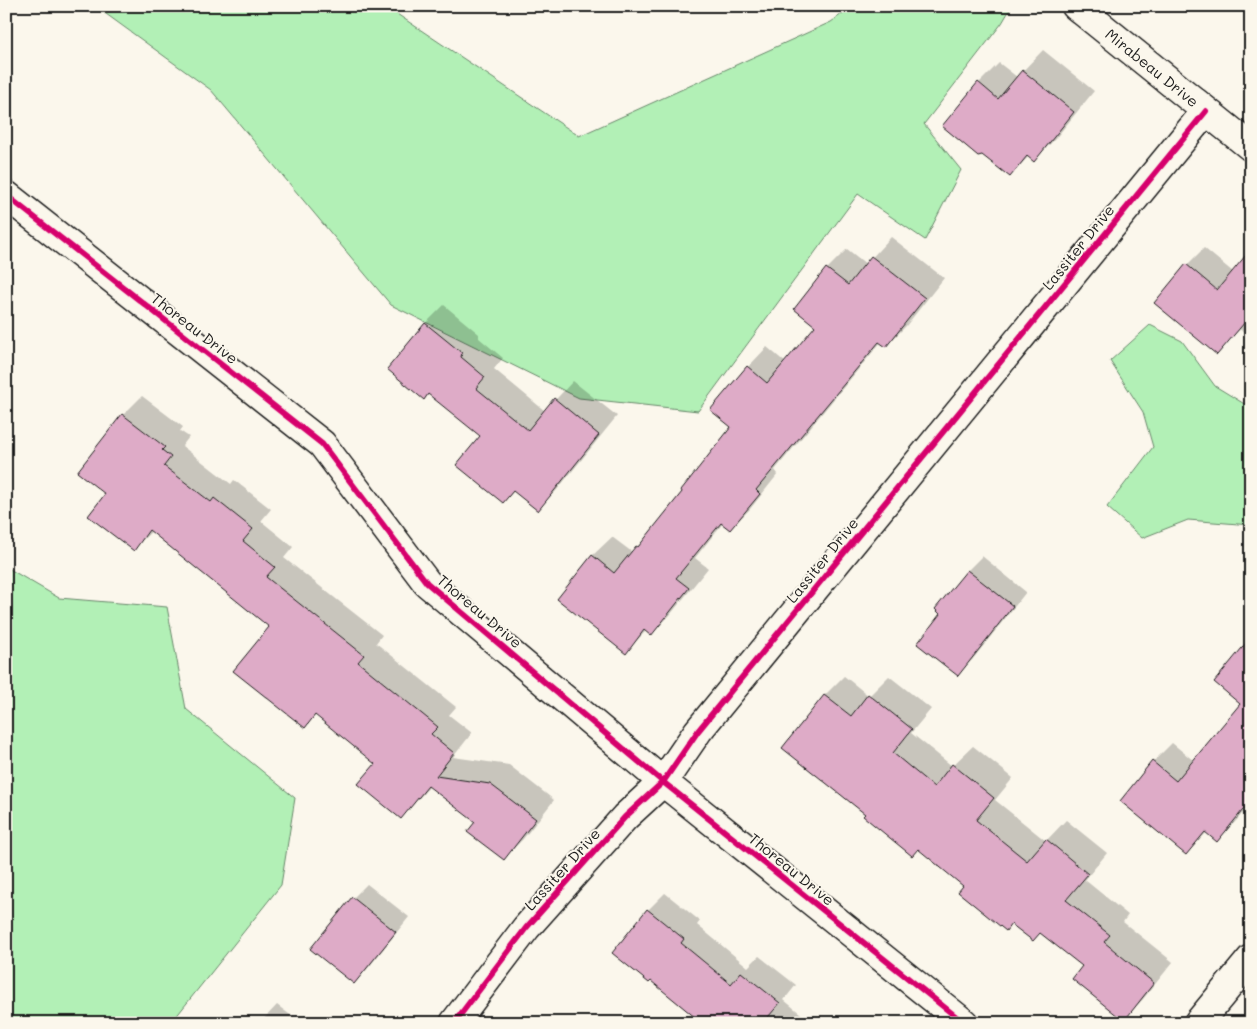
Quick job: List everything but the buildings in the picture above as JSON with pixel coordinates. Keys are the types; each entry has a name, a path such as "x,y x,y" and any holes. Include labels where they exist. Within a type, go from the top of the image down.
{"street":[{"name":"Mirabeau Drive","path":"1076,6 1251,147"},
{"name":"Lassiter Drive","path":"454,1023 526,928 625,817 663,782 698,731 1206,111"},
{"name":"Thoreau Drive","path":"6,195 322,444 427,583 663,782 964,1023"},
{"path":"1198,1023 1251,958"}],"green space":[{"path":"95,6 385,6 579,136 831,22 853,6 1012,6 1002,23 924,124 961,170 925,240 858,194 698,411 579,398 391,305 211,90"},
{"path":"1150,325 1182,341 1215,386 1251,408 1251,525 1188,520 1142,538 1107,507 1153,447 1143,412 1110,361"},
{"path":"6,567 59,598 167,607 186,709 295,798 281,885 171,1023 6,1023"}],"cycle path":[{"path":"454,1023 526,928 625,817 663,782 698,731 1206,111"},
{"path":"6,195 322,444 427,583 663,782 964,1023"}]}
